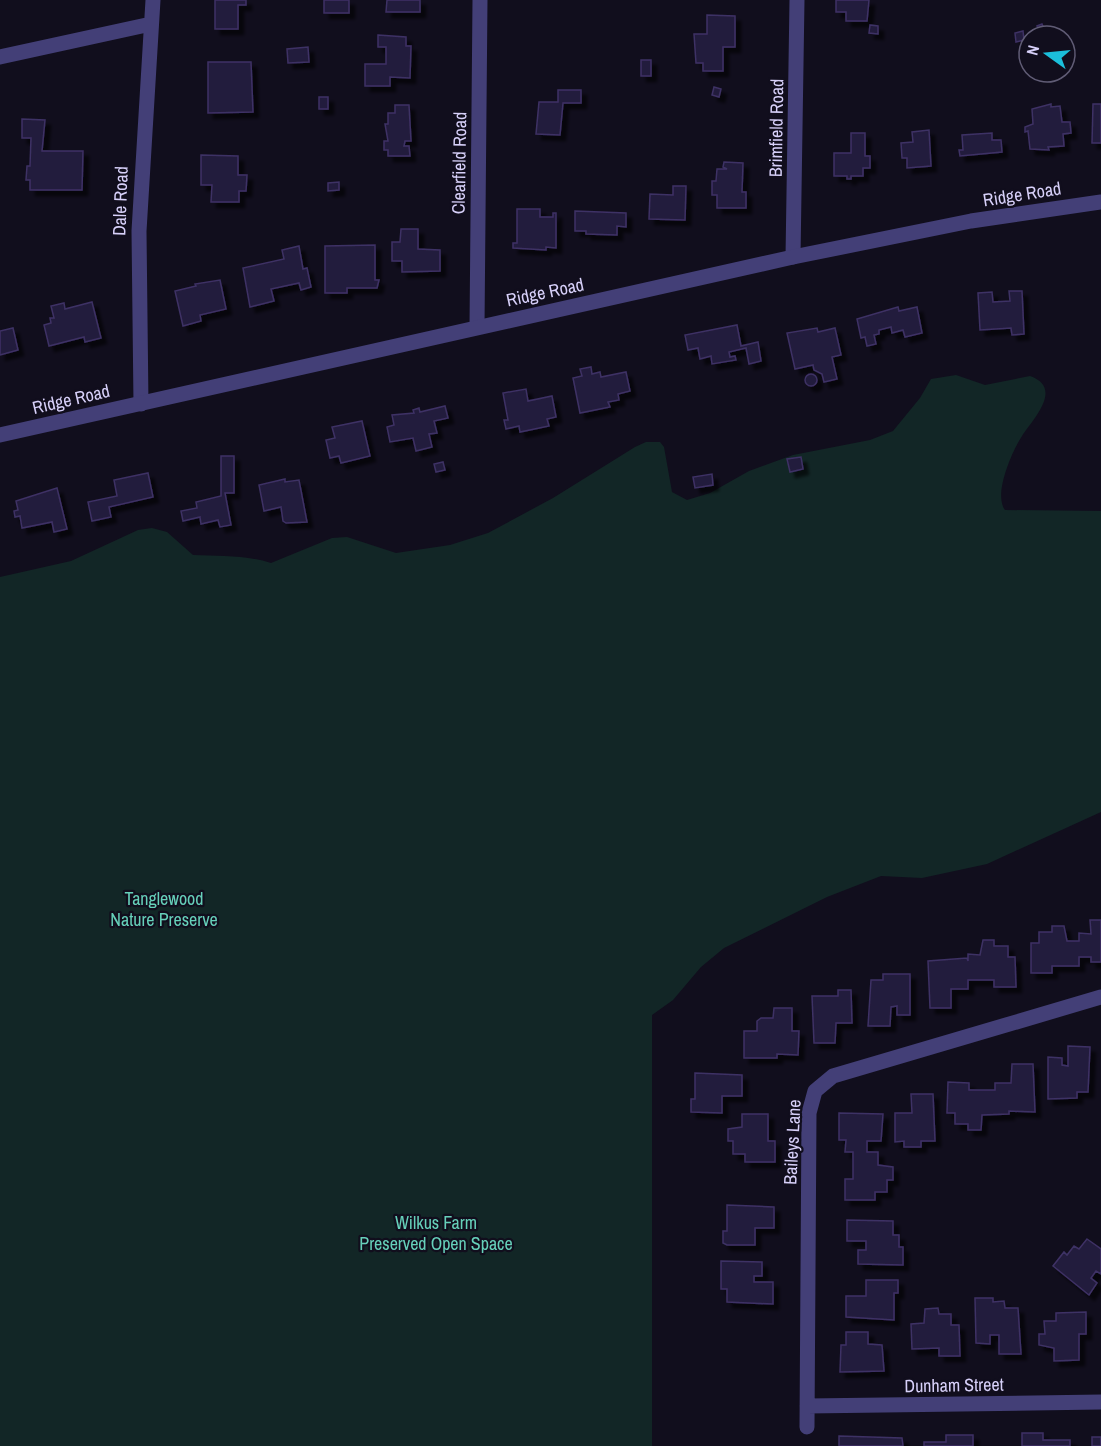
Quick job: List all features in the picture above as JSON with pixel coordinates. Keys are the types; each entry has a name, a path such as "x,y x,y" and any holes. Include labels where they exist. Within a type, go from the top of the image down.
{"street":[{"name":"Dale Road","path":"141,404 138,320 139,207 153,0"},
{"name":"Clearfield Road","path":"477,327 480,0"},
{"name":"Brimfield Road","path":"793,257 797,0"},
{"path":"0,57 151,24"},
{"name":"Ridge Road","path":"0,435 793,257 971,221 1101,202"},
{"name":"Baileys Lane","path":"807,1427 809,1113 815,1091 833,1076 1101,997"},
{"name":"Dunham Street","path":"807,1406 1101,1402"}],"green space":[{"path":"956,375 985,385 1030,376 1040,381 1045,388 1043,404 1018,443 1005,473 1001,494 1005,510 1101,511 1101,812 987,864 922,878 881,876 827,897 724,948 701,967 673,1000 652,1015 652,1446 0,1446 0,577 71,561 138,530 152,528 167,532 193,555 242,557 271,563 332,538 347,537 396,553 450,545 488,533 553,498 646,442 660,442 664,447 672,492 687,500 710,493 749,471 793,455 870,440 893,431 920,398 931,379"}],"building":[{"path":"215,0 246,0 246,5 238,5 238,29 215,29"},
{"path":"324,0 349,0 349,13 324,13"},
{"path":"387,0 420,0 420,12 386,12"},
{"path":"836,0 869,0 867,21 846,21 846,12 836,12"},
{"path":"707,15 735,16 735,47 723,47 723,71 703,71 703,63 696,63 694,34 707,34"},
{"path":"870,25 878,26 878,34 869,33"},
{"path":"378,35 406,37 406,46 411,46 410,78 390,77 390,86 365,86 365,64 386,64 386,47 378,47"},
{"path":"308,47 309,62 288,63 287,49"},
{"path":"641,60 651,60 651,76 641,76"},
{"path":"208,62 251,62 253,112 208,113"},
{"path":"714,87 721,89 719,97 712,95"},
{"path":"558,90 581,90 581,103 563,103 560,135 536,134 539,102 558,102"},
{"path":"319,97 328,97 328,109 319,109"},
{"path":"1051,104 1051,107 1060,106 1062,122 1070,122 1071,133 1063,134 1064,146 1048,147 1049,150 1030,149 1028,131 1025,132 1025,127 1033,124 1032,109"},
{"path":"1093,104 1101,104 1101,143 1092,143"},
{"path":"395,105 409,105 411,141 405,141 404,146 409,146 410,156 388,156 388,150 384,150 384,141 388,141 385,124 388,124 388,113 395,113"},
{"path":"22,119 45,120 42,151 83,151 82,190 30,190 30,180 26,180 27,166 30,166 31,138 22,138"},
{"path":"929,130 931,166 907,168 907,158 902,158 901,143 913,142 912,132"},
{"path":"851,133 865,133 865,156 870,156 870,168 863,168 863,176 851,176 851,179 847,179 847,176 834,176 834,153 851,153"},
{"path":"992,133 992,140 1001,140 1002,152 960,156 959,150 963,150 962,135"},
{"path":"201,155 238,156 238,175 247,175 246,191 239,191 239,202 211,202 212,185 201,185"},
{"path":"724,162 743,163 742,192 746,192 746,208 717,208 717,195 712,195 712,181 716,181 717,169 727,169 723,167"},
{"path":"339,182 339,190 328,191 328,183"},
{"path":"673,186 686,186 685,220 649,219 650,194 673,195"},
{"path":"517,209 540,209 540,217 553,217 553,213 556,213 556,248 546,247 546,250 513,248 513,243 517,243"},
{"path":"575,211 626,213 626,227 617,226 617,235 586,234 586,231 575,231"},
{"path":"401,229 418,229 418,249 440,250 440,271 402,272 402,261 392,261 392,242 400,242"},
{"path":"375,245 375,280 379,280 377,288 347,288 347,293 325,293 325,246"},
{"path":"299,246 303,269 307,268 311,287 301,290 299,283 271,289 274,301 250,307 243,268 284,259 282,250"},
{"path":"220,280 226,309 200,315 201,321 183,326 175,291 196,286 195,284"},
{"path":"1009,291 1022,291 1024,334 1012,335 1011,328 980,330 978,293 992,292 993,302 1010,301"},
{"path":"92,302 101,338 85,342 84,337 49,346 44,325 51,323 50,318 54,318 51,306 64,303 65,309"},
{"path":"898,307 899,311 917,307 922,333 905,337 903,330 892,333 891,327 879,330 879,334 874,335 876,344 867,346 865,337 861,338 857,319"},
{"path":"737,325 741,346 758,342 761,361 749,364 746,348 729,352 730,357 735,356 736,360 712,364 711,356 700,359 698,348 688,350 685,335"},
{"path":"13,328 18,350 0,355 0,331"},
{"path":"817,328 818,332 835,328 841,355 832,357 837,379 824,382 822,374 814,370 813,365 795,369 787,333"},
{"path":"591,367 592,374 600,372 601,377 626,372 630,391 618,394 619,400 608,402 610,407 580,413 573,378 582,376 580,369"},
{"path":"813,374 816,375 816,385 809,386 806,385 805,378 806,375"},
{"path":"526,389 528,401 552,396 556,417 547,419 549,426 520,432 519,426 506,429 504,420 508,420 503,393"},
{"path":"445,406 448,418 434,421 437,433 429,434 432,447 416,451 413,438 390,442 387,427 394,425 392,415 414,413 413,410 419,408 420,412"},
{"path":"362,421 370,456 341,463 339,456 330,458 326,440 335,438 332,427"},
{"path":"221,456 234,456 234,493 225,493 231,525 220,527 218,520 201,524 200,517 183,521 181,511 197,508 196,502 221,496"},
{"path":"801,457 803,469 790,472 787,459"},
{"path":"443,462 445,470 436,472 434,464"},
{"path":"148,473 153,497 109,507 111,517 92,521 88,502 117,496 114,480"},
{"path":"712,474 713,485 695,488 693,477"},
{"path":"285,479 285,482 299,480 307,522 286,523 283,521 281,507 264,511 259,485"},
{"path":"57,488 67,529 54,532 52,522 22,528 20,516 15,517 14,511 18,510 16,501"},
{"path":"1090,920 1101,920 1101,962 1091,962 1091,957 1079,957 1079,966 1052,966 1052,973 1031,973 1031,943 1039,943 1039,932 1052,932 1052,926 1064,926 1067,941 1079,941 1079,933 1091,934"},
{"path":"983,940 994,940 994,946 1008,946 1008,957 1015,957 1016,987 994,987 994,980 968,980 968,989 951,989 951,1008 930,1008 928,961 967,958 968,961 968,954 980,955"},
{"path":"883,974 910,974 910,1015 897,1015 897,1006 891,1007 890,1026 868,1026 871,980 883,980"},
{"path":"838,990 851,990 852,1023 836,1023 835,1043 814,1043 812,996 838,996"},
{"path":"774,1008 792,1008 792,1031 799,1031 798,1055 777,1054 777,1058 744,1058 744,1031 757,1031 757,1021 761,1018 773,1018"},
{"path":"1068,1046 1090,1047 1088,1092 1077,1092 1077,1098 1048,1099 1048,1057 1062,1058 1062,1065 1068,1066"},
{"path":"1012,1064 1033,1064 1035,1112 1009,1111 1009,1114 982,1115 981,1130 968,1130 968,1124 955,1124 955,1113 947,1113 948,1082 969,1083 969,1090 995,1090 995,1083 1011,1083"},
{"path":"695,1073 742,1075 742,1096 722,1096 722,1113 691,1112 691,1099 695,1099"},
{"path":"911,1094 933,1094 935,1141 921,1141 921,1147 904,1147 904,1141 895,1142 895,1113 912,1113"},
{"path":"839,1113 883,1114 881,1141 867,1141 867,1152 878,1152 878,1165 893,1167 893,1180 887,1180 887,1192 875,1192 875,1200 845,1200 845,1179 853,1179 853,1152 845,1152 846,1140 839,1140"},
{"path":"742,1114 768,1114 768,1141 775,1141 775,1162 745,1162 745,1154 733,1154 733,1141 728,1141 728,1129 742,1127"},
{"path":"727,1205 774,1207 774,1228 755,1228 755,1245 727,1245 723,1243 723,1231 727,1231"},
{"path":"847,1220 893,1221 893,1235 899,1235 899,1247 903,1247 903,1265 858,1264 858,1250 866,1250 866,1241 847,1241"},
{"path":"1087,1239 1101,1249 1101,1274 1096,1271 1091,1278 1097,1283 1089,1295 1053,1266 1064,1252 1067,1255 1074,1246 1079,1249"},
{"path":"721,1261 762,1262 762,1276 754,1276 754,1282 773,1282 773,1304 727,1302 727,1289 721,1289"},
{"path":"866,1280 898,1280 898,1293 894,1293 894,1320 846,1317 846,1296 866,1296"},
{"path":"975,1298 993,1298 993,1302 1004,1301 1005,1308 1018,1308 1021,1354 999,1354 999,1335 990,1335 990,1344 976,1343"},
{"path":"938,1308 939,1314 951,1314 951,1325 959,1325 960,1356 939,1356 939,1348 912,1349 911,1324 924,1323 925,1309"},
{"path":"1086,1312 1086,1334 1079,1334 1079,1360 1054,1361 1054,1348 1039,1345 1039,1334 1045,1334 1044,1321 1056,1321 1056,1313"},
{"path":"846,1332 868,1332 868,1344 882,1345 884,1371 840,1372 841,1345 846,1345"},
{"path":"1022,1433 1043,1433 1043,1440 1070,1440 1070,1446 1022,1446"},
{"path":"946,1435 973,1435 973,1446 924,1446 924,1442 946,1442"},
{"path":"839,1436 902,1438 903,1446 839,1446"},
{"path":"1092,1437 1101,1437 1101,1446 1092,1446"}],"park label":[{"name":"Tanglewood Nature Preserve","path":"164,908"},
{"name":"Wilkus Farm Preserved Open Space","path":"436,1232"}]}
